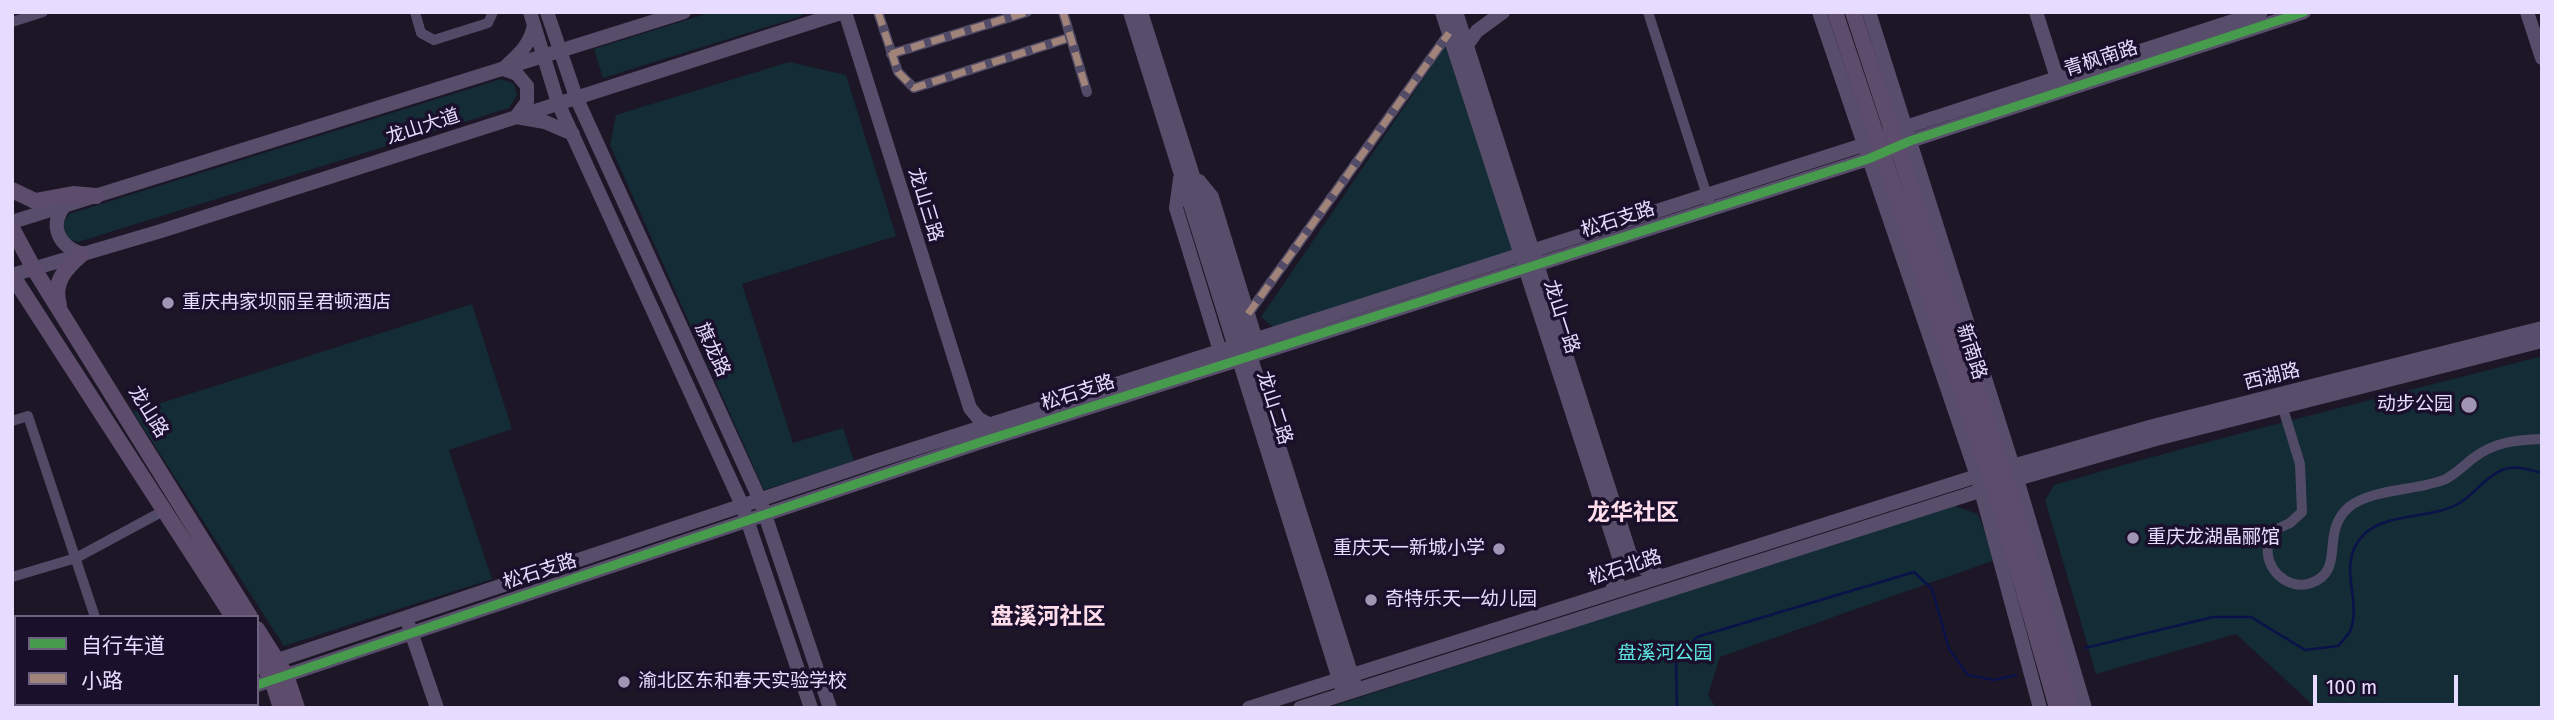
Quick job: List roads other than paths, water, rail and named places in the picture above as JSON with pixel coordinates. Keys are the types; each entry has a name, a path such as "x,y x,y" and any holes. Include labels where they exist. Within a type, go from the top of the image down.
{"main road":[{"name":"旗龙路","path":"547,12 576,97 760,500 831,708"},
{"name":"龙山大道","path":"12,222 684,12"},
{"name":"龙山大道","path":"12,275 844,12"},
{"name":"龙山三路","path":"844,12 970,408"},
{"name":"龙山二路","path":"1130,12 1246,349 1350,692"},
{"name":"龙山二路","path":"1141,12 1186,172"},
{"name":"龙山一路","path":"1442,12 1530,259 1630,554 1637,565 1647,572 1662,576"},
{"name":"龙山一路","path":"1456,12 1619,557 1617,580 1610,593"},
{"name":"新南路","path":"1819,12 1979,483 2040,708"},
{"name":"新南路","path":"1835,12 1996,493 2057,708"},
{"name":"新南路","path":"1853,12 2010,490 2071,708"},
{"name":"新南路","path":"1869,12 2015,473 2085,708"},
{"path":"2036,12 2057,78"},
{"name":"青枫南路","path":"1908,134 2261,12"},
{"name":"青枫南路","path":"1908,134 2057,78 2227,24 2304,12"},
{"path":"2527,12 2542,58"},
{"path":"1467,45 1493,15"},
{"path":"532,18 558,103 749,522 811,708"},
{"path":"532,18 531,39 503,69 517,74 527,86 527,102 516,117 545,121 573,134"},
{"name":"松石支路","path":"267,670 412,633 749,522 1246,349 1866,152 1908,134"},
{"path":"1220,351 1176,208 1186,172 1212,197 1248,314 1246,349"},
{"path":"12,190 35,201 73,194 96,196"},
{"path":"62,314 57,298 58,281 62,273 82,254 66,246 57,232 58,217 65,205"},
{"name":"龙山路","path":"12,228 34,269 249,615"},
{"name":"龙山路","path":"12,275 232,615"},
{"name":"西湖路","path":"2015,473 2156,439 2542,328"},
{"name":"西湖路","path":"2281,402 2542,341"},
{"name":"松石支路","path":"267,670 407,618 742,505 1220,351 1246,349"},
{"path":"970,408 979,419 990,425"},
{"path":"961,434 968,422 970,408"},
{"name":"松石北路","path":"1250,708 1662,576 2015,473"},
{"name":"松石北路","path":"1300,708 1979,483"},
{"path":"407,618 437,708"},
{"path":"259,637 281,708"},
{"path":"267,670 297,708"}],"street":[{"path":"12,22 43,12"},
{"path":"415,12 421,33 434,40 488,23 493,12"},
{"path":"878,12 898,72 914,88 1071,37"},
{"path":"891,54 1027,12"},
{"path":"1063,12 1087,92"},
{"path":"1648,12 1709,202"},
{"path":"1248,314 1449,33"},
{"path":"2281,402 2300,464 2302,512 2290,523 2275,530 2268,545 2269,561 2278,577 2290,585 2310,584 2324,575 2332,565 2332,541 2338,519 2351,506 2372,497 2448,478 2494,445 2518,439 2542,439"},
{"path":"12,421 28,416 94,615"},
{"path":"12,577 76,558 166,510"}],"waterway":[{"path":"2085,648 2213,617 2251,617 2305,650 2338,646 2350,631 2353,619 2351,559 2362,536 2386,522 2458,504 2494,474 2505,469 2521,468 2542,473"},
{"path":"1677,708 1676,661 1697,637 1914,572 1932,589 1949,649 1968,675 1994,680 2016,675"}],"place":[{"name":"重庆冉家坝丽呈君顿酒店","path":"168,303"},
{"name":"动步公园","path":"2469,405"},
{"name":"重庆龙湖晶郦馆","path":"2133,538"},
{"name":"重庆天一新城小学","path":"1499,549"},
{"name":"奇特乐天一幼儿园","path":"1371,600"},
{"name":"渝北区东和春天实验学校","path":"624,682"}],"district":[{"name":"龙华社区","path":"1633,514"},
{"name":"盘溪河社区","path":"1048,618"}],"park label":[{"name":"盘溪河公园","path":"1665,654"}]}
